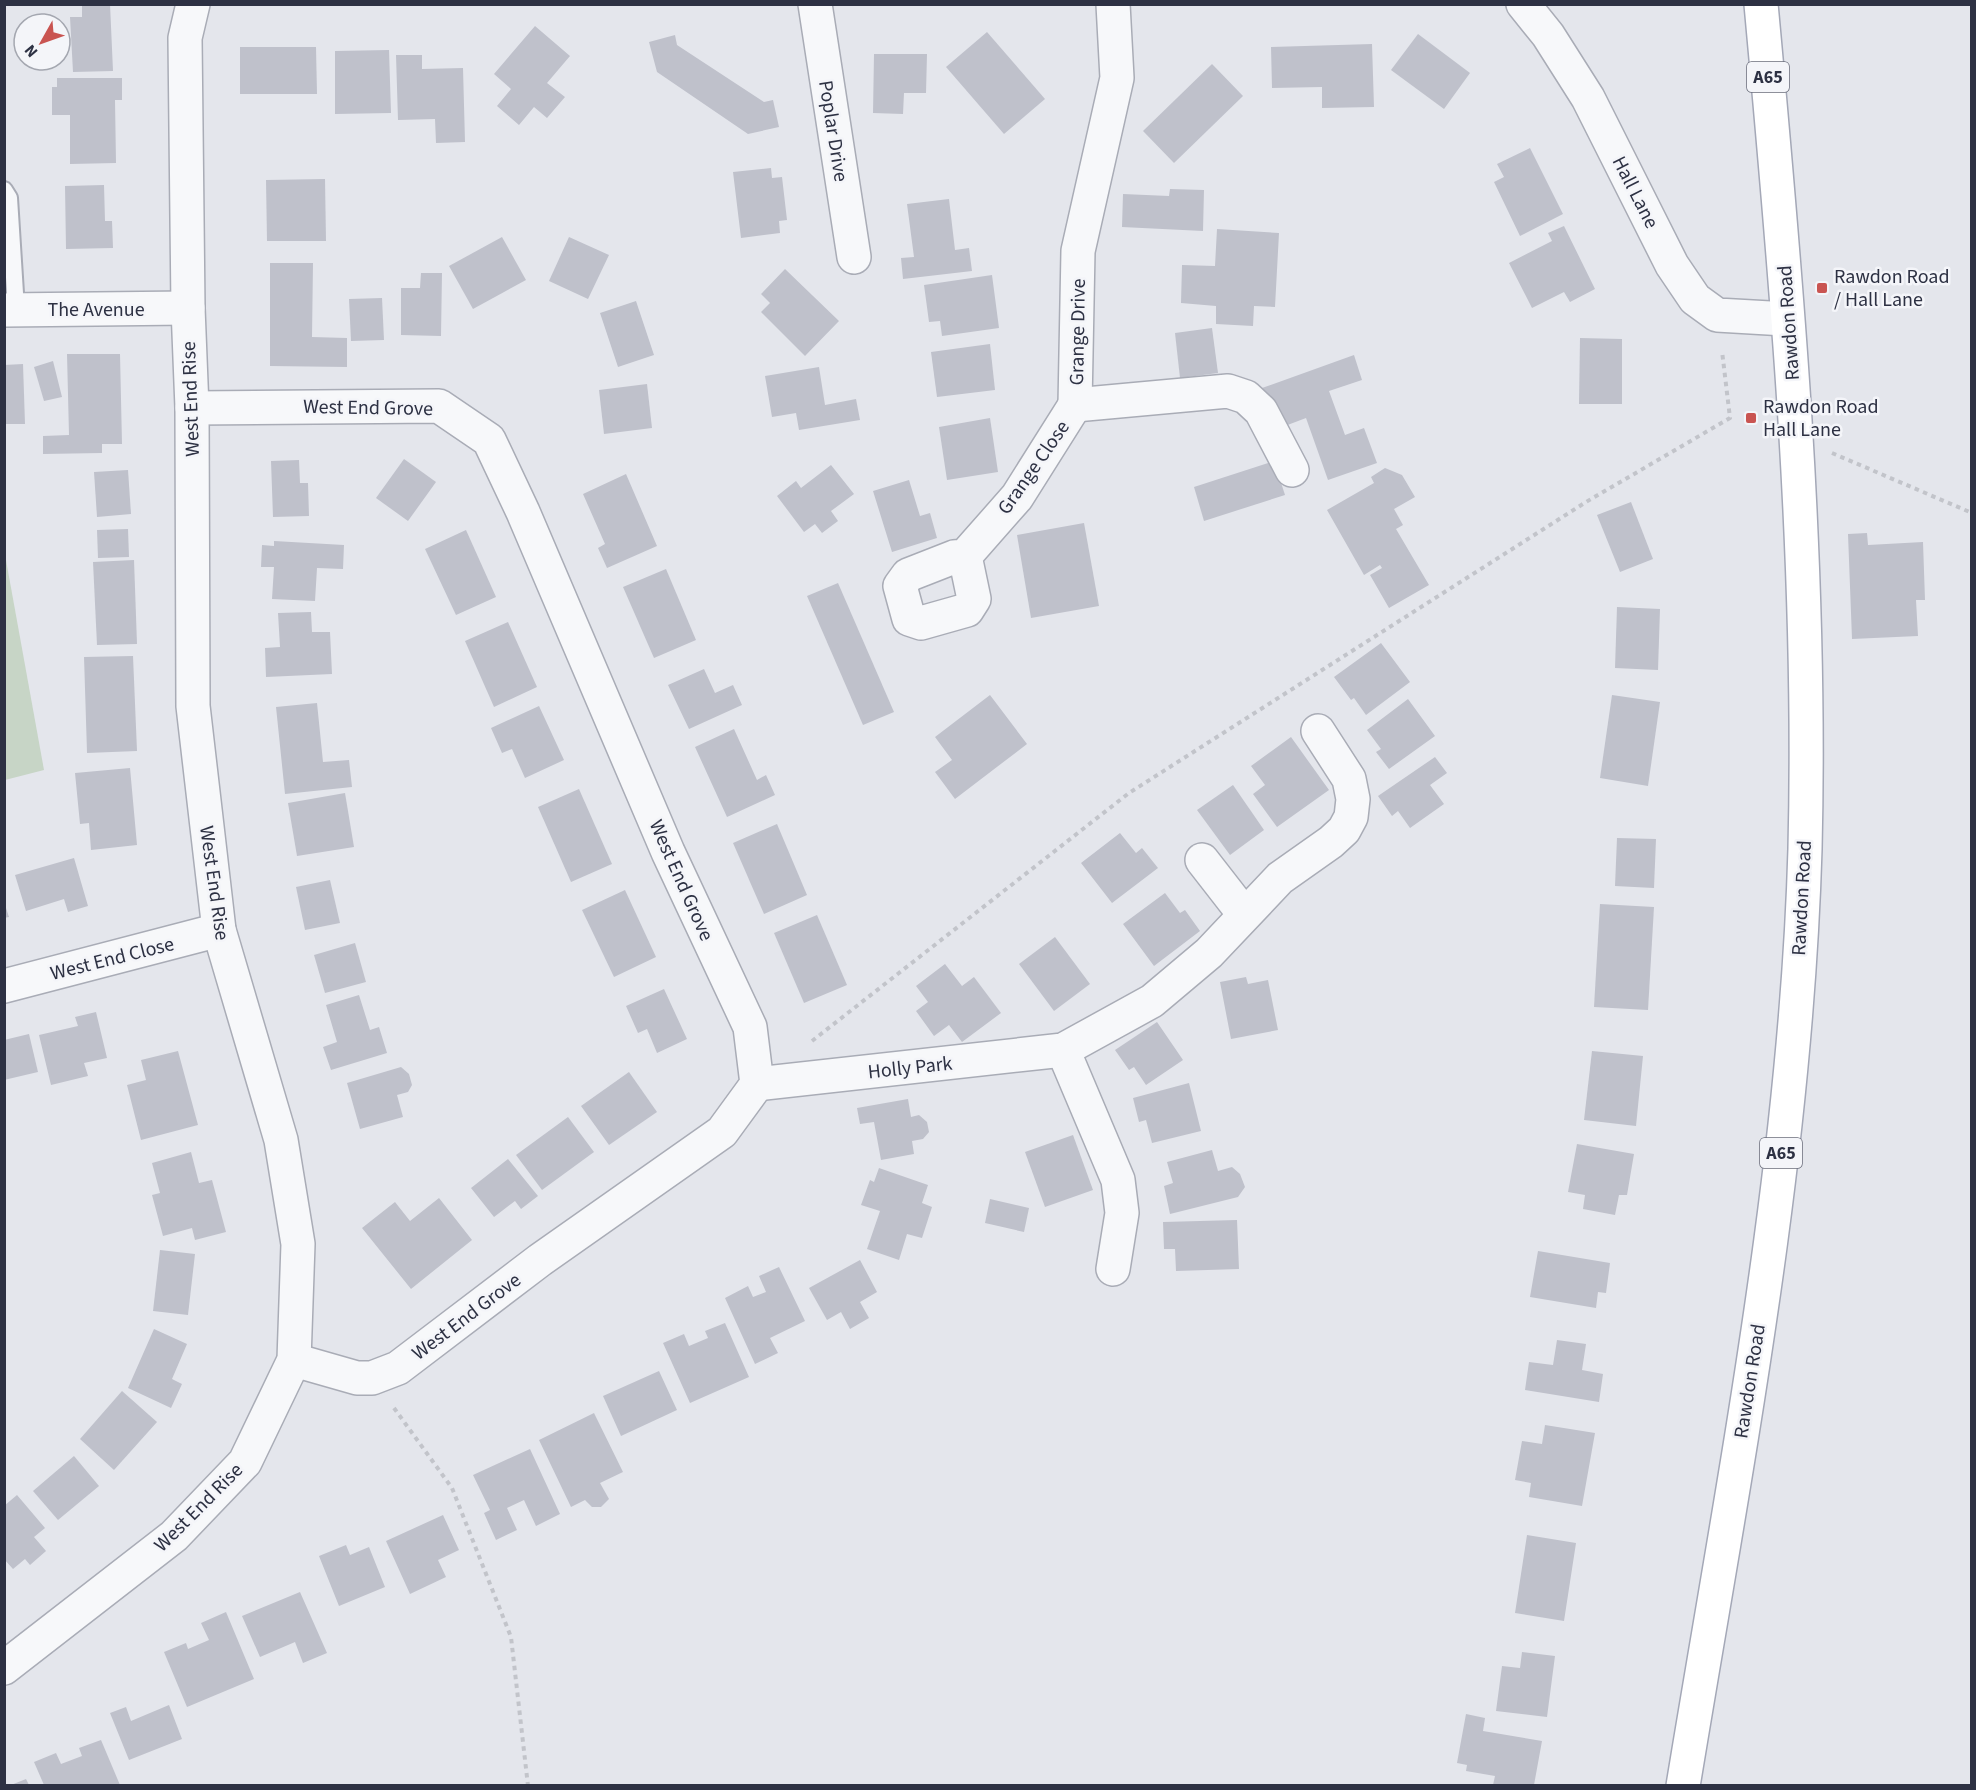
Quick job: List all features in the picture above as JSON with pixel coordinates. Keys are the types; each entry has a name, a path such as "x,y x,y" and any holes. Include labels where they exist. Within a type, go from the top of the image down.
{"main road":[{"name":"Rawdon Road","path":"1683,1785 1748,1389 1774,1210 1788,1094 1797,989 1804,851 1806,697 1800,514 1782,228 1761,4"}],"street":[{"name":"West End Rise","path":"4,1668 174,1536 244,1462 294,1360 298,1244 281,1140 219,930 193,706 192,408 188,308 185,38 194,4"},
{"name":"Poplar Drive","path":"815,4 854,257"},
{"name":"Grange Drive","path":"1113,4 1117,78 1078,251 1075,405 1228,392 1246,397 1261,411 1292,470"},
{"name":"Hall Lane","path":"1523,4 1548,35 1588,98 1684,286 1695,299 1717,315"},
{"name":"The Avenue","path":"10,310 188,308"},
{"path":"1717,315 1787,319"},
{"name":"Grange Close","path":"965,556 1017,497 1075,405"},
{"name":"West End Grove","path":"192,408 439,406 489,440 524,512 668,852 750,1027 757,1084 722,1132 540,1260 398,1368 372,1378"},
{"name":"Holly Park","path":"757,1084 1063,1050 1152,1001 1209,953 1280,879 1344,830 1351,817 1353,799 1348,779 1318,731"},
{"path":"1202,860 1244,914"},
{"name":"West End Close","path":"4,986 219,930"},
{"path":"1063,1050 1118,1180 1122,1213 1113,1269"},
{"path":"294,1360 357,1378 372,1378"}],"lane":[{"path":"4,190 9,198 10,310"}],"path":[{"path":"804,1048 1129,793 1586,502 1730,418 1717,315"},
{"path":"1795,437 1971,513"},
{"path":"372,1378 452,1488 512,1637 528,1785"}],"green space":[{"path":"4,549 44,770 5,780 4,780"}],"building":[{"path":"82,4 110,4 113,71 73,72 72,17 82,17"},
{"path":"535,26 570,56 547,83 565,97 547,118 534,107 519,125 497,106 511,89 494,74"},
{"path":"987,32 1045,99 1004,134 946,67"},
{"path":"1418,34 1470,73 1444,109 1391,70"},
{"path":"675,35 677,45 764,102 773,100 779,127 748,134 657,72 649,42"},
{"path":"1372,44 1374,107 1322,108 1322,87 1272,88 1271,47"},
{"path":"240,47 316,47 317,94 240,94"},
{"path":"389,50 391,113 335,114 335,51"},
{"path":"874,54 927,54 926,93 904,93 903,114 873,113"},
{"path":"396,55 422,55 422,69 463,68 465,142 436,143 435,119 398,120"},
{"path":"1212,64 1243,96 1174,163 1143,131"},
{"path":"57,78 122,78 122,100 115,100 116,163 70,164 70,115 52,115 52,87 57,87"},
{"path":"1530,148 1563,214 1520,236 1494,182 1504,177 1497,164"},
{"path":"771,168 772,178 782,177 787,220 779,221 780,233 741,238 733,172"},
{"path":"325,179 326,241 267,241 266,180"},
{"path":"104,185 105,221 112,221 113,248 66,249 65,186"},
{"path":"1170,189 1204,190 1203,231 1122,227 1123,194 1169,196"},
{"path":"949,199 955,250 969,248 972,271 903,279 901,258 914,257 907,204"},
{"path":"1564,226 1595,289 1570,302 1564,292 1532,308 1509,263 1552,241 1548,233"},
{"path":"1217,229 1279,233 1275,307 1254,306 1253,326 1216,324 1216,306 1181,303 1182,265 1215,266"},
{"path":"502,237 526,280 473,309 449,266"},
{"path":"569,237 609,255 588,299 549,281"},
{"path":"270,263 313,263 312,337 347,338 347,367 270,366"},
{"path":"785,269 839,321 805,356 761,312 770,303 761,294"},
{"path":"421,273 442,273 441,336 401,335 401,288 420,288"},
{"path":"992,275 999,328 942,336 940,321 929,322 924,285"},
{"path":"382,298 384,340 351,341 349,299"},
{"path":"636,301 654,355 618,367 600,313"},
{"path":"1212,328 1218,373 1180,378 1175,333"},
{"path":"1580,338 1622,339 1622,404 1579,404"},
{"path":"990,344 995,390 937,397 931,352"},
{"path":"67,354 120,354 122,444 102,444 102,453 43,454 43,436 69,435"},
{"path":"1354,355 1362,380 1329,391 1345,435 1364,428 1377,463 1328,480 1306,418 1277,429 1262,388"},
{"path":"53,361 62,397 44,401 34,367"},
{"path":"23,364 25,424 4,424 4,365"},
{"path":"819,367 825,405 856,399 860,420 799,430 796,413 772,417 765,376"},
{"path":"647,384 652,428 604,434 599,390"},
{"path":"990,418 998,472 947,480 939,427"},
{"path":"404,459 436,482 408,521 376,498"},
{"path":"299,460 300,483 308,483 309,516 273,517 271,461"},
{"path":"1274,461 1285,495 1204,521 1194,487"},
{"path":"831,465 854,494 831,511 838,521 822,533 815,524 804,532 777,496 796,481 801,488"},
{"path":"1385,468 1402,475 1415,497 1394,509 1403,525 1396,529 1429,585 1389,608 1370,575 1382,568 1380,565 1364,575 1327,510 1374,483 1371,477"},
{"path":"128,470 131,514 97,517 94,472"},
{"path":"626,474 657,546 607,568 598,548 605,544 583,494"},
{"path":"909,480 920,516 930,513 937,538 892,552 873,491"},
{"path":"1631,502 1653,559 1620,572 1597,515"},
{"path":"1084,523 1099,606 1031,618 1017,535"},
{"path":"128,529 129,557 98,558 97,530"},
{"path":"466,530 496,597 456,615 425,549"},
{"path":"1867,533 1868,545 1923,542 1925,600 1916,600 1918,636 1852,639 1848,534"},
{"path":"274,541 344,545 343,569 317,568 315,601 272,599 274,567 261,567 262,545 274,546"},
{"path":"134,560 137,644 97,645 93,562"},
{"path":"666,569 696,640 654,658 623,587"},
{"path":"838,583 894,712 863,725 807,596"},
{"path":"1617,607 1660,609 1658,670 1615,668"},
{"path":"311,612 312,632 330,632 332,674 266,677 265,648 280,647 278,613"},
{"path":"508,622 537,687 494,707 465,641"},
{"path":"1381,643 1410,682 1366,715 1354,698 1351,700 1334,677"},
{"path":"133,656 137,751 87,753 84,657"},
{"path":"704,669 715,693 733,685 742,705 689,729 668,685"},
{"path":"990,695 1027,744 955,799 935,772 952,760 935,737"},
{"path":"1612,695 1660,702 1648,786 1600,778"},
{"path":"1408,699 1435,736 1389,769 1376,752 1381,749 1367,730"},
{"path":"317,703 323,762 349,760 352,787 285,794 276,707"},
{"path":"539,706 564,760 525,778 512,749 502,753 491,728"},
{"path":"734,729 757,780 766,775 775,795 727,817 695,747"},
{"path":"1291,737 1329,790 1277,827 1253,794 1265,785 1251,766"},
{"path":"1435,757 1447,773 1430,785 1444,804 1410,828 1398,811 1392,816 1378,796"},
{"path":"130,768 137,845 91,850 89,823 80,824 75,773"},
{"path":"1233,785 1264,830 1230,855 1197,810"},
{"path":"579,789 612,864 571,882 538,807"},
{"path":"345,793 354,847 297,856 288,803"},
{"path":"777,824 807,895 764,914 733,843"},
{"path":"1120,833 1136,853 1142,848 1158,868 1112,903 1081,863"},
{"path":"1617,838 1656,839 1654,888 1615,886"},
{"path":"74,858 88,906 68,912 64,899 26,911 15,875"},
{"path":"330,880 340,923 305,930 296,887"},
{"path":"625,890 656,957 614,977 582,910"},
{"path":"1165,893 1180,913 1185,910 1200,931 1154,966 1123,924"},
{"path":"4,902 9,917 4,918"},
{"path":"1600,904 1654,907 1648,1010 1594,1007"},
{"path":"817,915 847,985 804,1003 774,933"},
{"path":"1055,937 1090,984 1054,1011 1019,964"},
{"path":"355,943 366,982 325,993 314,955"},
{"path":"945,964 962,986 974,977 1001,1013 962,1042 949,1025 934,1036 916,1011 928,1002 916,986"},
{"path":"1246,977 1248,984 1268,980 1278,1030 1231,1039 1220,982"},
{"path":"664,989 687,1039 657,1053 647,1029 638,1033 626,1006"},
{"path":"359,995 370,1030 379,1027 387,1053 331,1070 323,1047 337,1042 326,1005"},
{"path":"96,1012 107,1058 84,1063 88,1076 51,1085 39,1035 78,1026 75,1017"},
{"path":"1157,1022 1183,1060 1146,1085 1134,1067 1129,1070 1115,1050"},
{"path":"29,1034 38,1072 4,1080 4,1040"},
{"path":"178,1051 198,1125 141,1140 127,1085 146,1080 141,1060"},
{"path":"1592,1051 1643,1056 1636,1126 1584,1120"},
{"path":"401,1067 409,1074 412,1085 408,1092 397,1095 403,1117 360,1129 347,1083"},
{"path":"629,1072 657,1112 609,1145 581,1106"},
{"path":"1189,1083 1201,1131 1152,1143 1146,1120 1139,1122 1133,1098"},
{"path":"908,1099 911,1117 919,1115 927,1122 929,1132 923,1139 912,1141 914,1154 881,1160 874,1122 860,1124 857,1108"},
{"path":"568,1117 594,1152 542,1190 516,1155"},
{"path":"1073,1135 1093,1190 1045,1207 1025,1152"},
{"path":"1577,1144 1634,1154 1627,1195 1619,1195 1615,1215 1583,1209 1585,1195 1568,1192"},
{"path":"1212,1150 1218,1171 1232,1167 1240,1174 1245,1187 1238,1197 1170,1214 1164,1186 1173,1183 1167,1162"},
{"path":"191,1152 199,1183 212,1180 226,1232 195,1240 192,1228 163,1236 152,1195 160,1193 152,1163"},
{"path":"508,1159 538,1196 521,1209 515,1201 494,1217 471,1188"},
{"path":"879,1168 928,1185 922,1203 932,1207 922,1238 907,1234 899,1260 867,1249 880,1211 861,1205 870,1180 874,1182"},
{"path":"439,1198 472,1240 411,1289 362,1228 395,1202 410,1221"},
{"path":"990,1199 1029,1208 1024,1232 985,1223"},
{"path":"1237,1220 1239,1269 1176,1271 1175,1249 1164,1249 1163,1222"},
{"path":"160,1250 195,1254 188,1315 153,1311"},
{"path":"1538,1251 1610,1263 1606,1293 1598,1292 1596,1308 1530,1297"},
{"path":"860,1260 877,1292 860,1302 869,1318 850,1329 841,1312 827,1320 809,1288"},
{"path":"779,1267 805,1321 770,1338 778,1353 755,1364 725,1298 748,1286 753,1297 766,1292 759,1276"},
{"path":"725,1323 749,1377 690,1403 663,1343 684,1334 689,1346 708,1338 705,1331"},
{"path":"154,1329 187,1344 172,1379 182,1384 171,1408 128,1388"},
{"path":"1557,1340 1586,1344 1582,1370 1603,1374 1599,1402 1525,1390 1529,1362 1553,1365"},
{"path":"659,1371 677,1410 621,1436 603,1396"},
{"path":"122,1391 157,1422 114,1470 80,1439"},
{"path":"594,1413 623,1472 600,1483 609,1499 601,1507 592,1507 585,1500 571,1507 539,1440"},
{"path":"1545,1425 1595,1433 1582,1506 1529,1497 1531,1483 1515,1480 1522,1441 1542,1444"},
{"path":"530,1449 560,1514 536,1526 524,1500 507,1508 517,1530 496,1540 484,1513 490,1510 473,1475"},
{"path":"74,1456 99,1486 58,1520 33,1491"},
{"path":"17,1495 45,1528 34,1537 46,1551 30,1565 25,1559 13,1569 4,1559 4,1506"},
{"path":"443,1515 459,1550 438,1560 446,1577 410,1594 386,1541"},
{"path":"1527,1535 1576,1543 1564,1621 1515,1613"},
{"path":"346,1545 350,1555 369,1547 385,1587 339,1606 319,1556"},
{"path":"300,1592 327,1653 303,1663 295,1642 260,1657 242,1616"},
{"path":"226,1612 254,1679 187,1707 164,1652 186,1643 188,1649 209,1640 201,1623"},
{"path":"1522,1652 1555,1656 1547,1717 1496,1711 1502,1666 1520,1668"},
{"path":"169,1705 182,1739 129,1760 110,1713 126,1707 131,1721"},
{"path":"1466,1714 1485,1718 1483,1731 1542,1741 1534,1785 1493,1785 1495,1776 1466,1771 1467,1765 1457,1763"},
{"path":"101,1740 120,1785 44,1785 34,1762 56,1753 61,1764 82,1756 79,1748"},
{"path":"26,1779 29,1785 11,1785"}],"place":[{"name":"Rawdon Road / Hall Lane","path":"1822,288"},
{"name":"Rawdon Road Hall Lane","path":"1751,418"}]}
